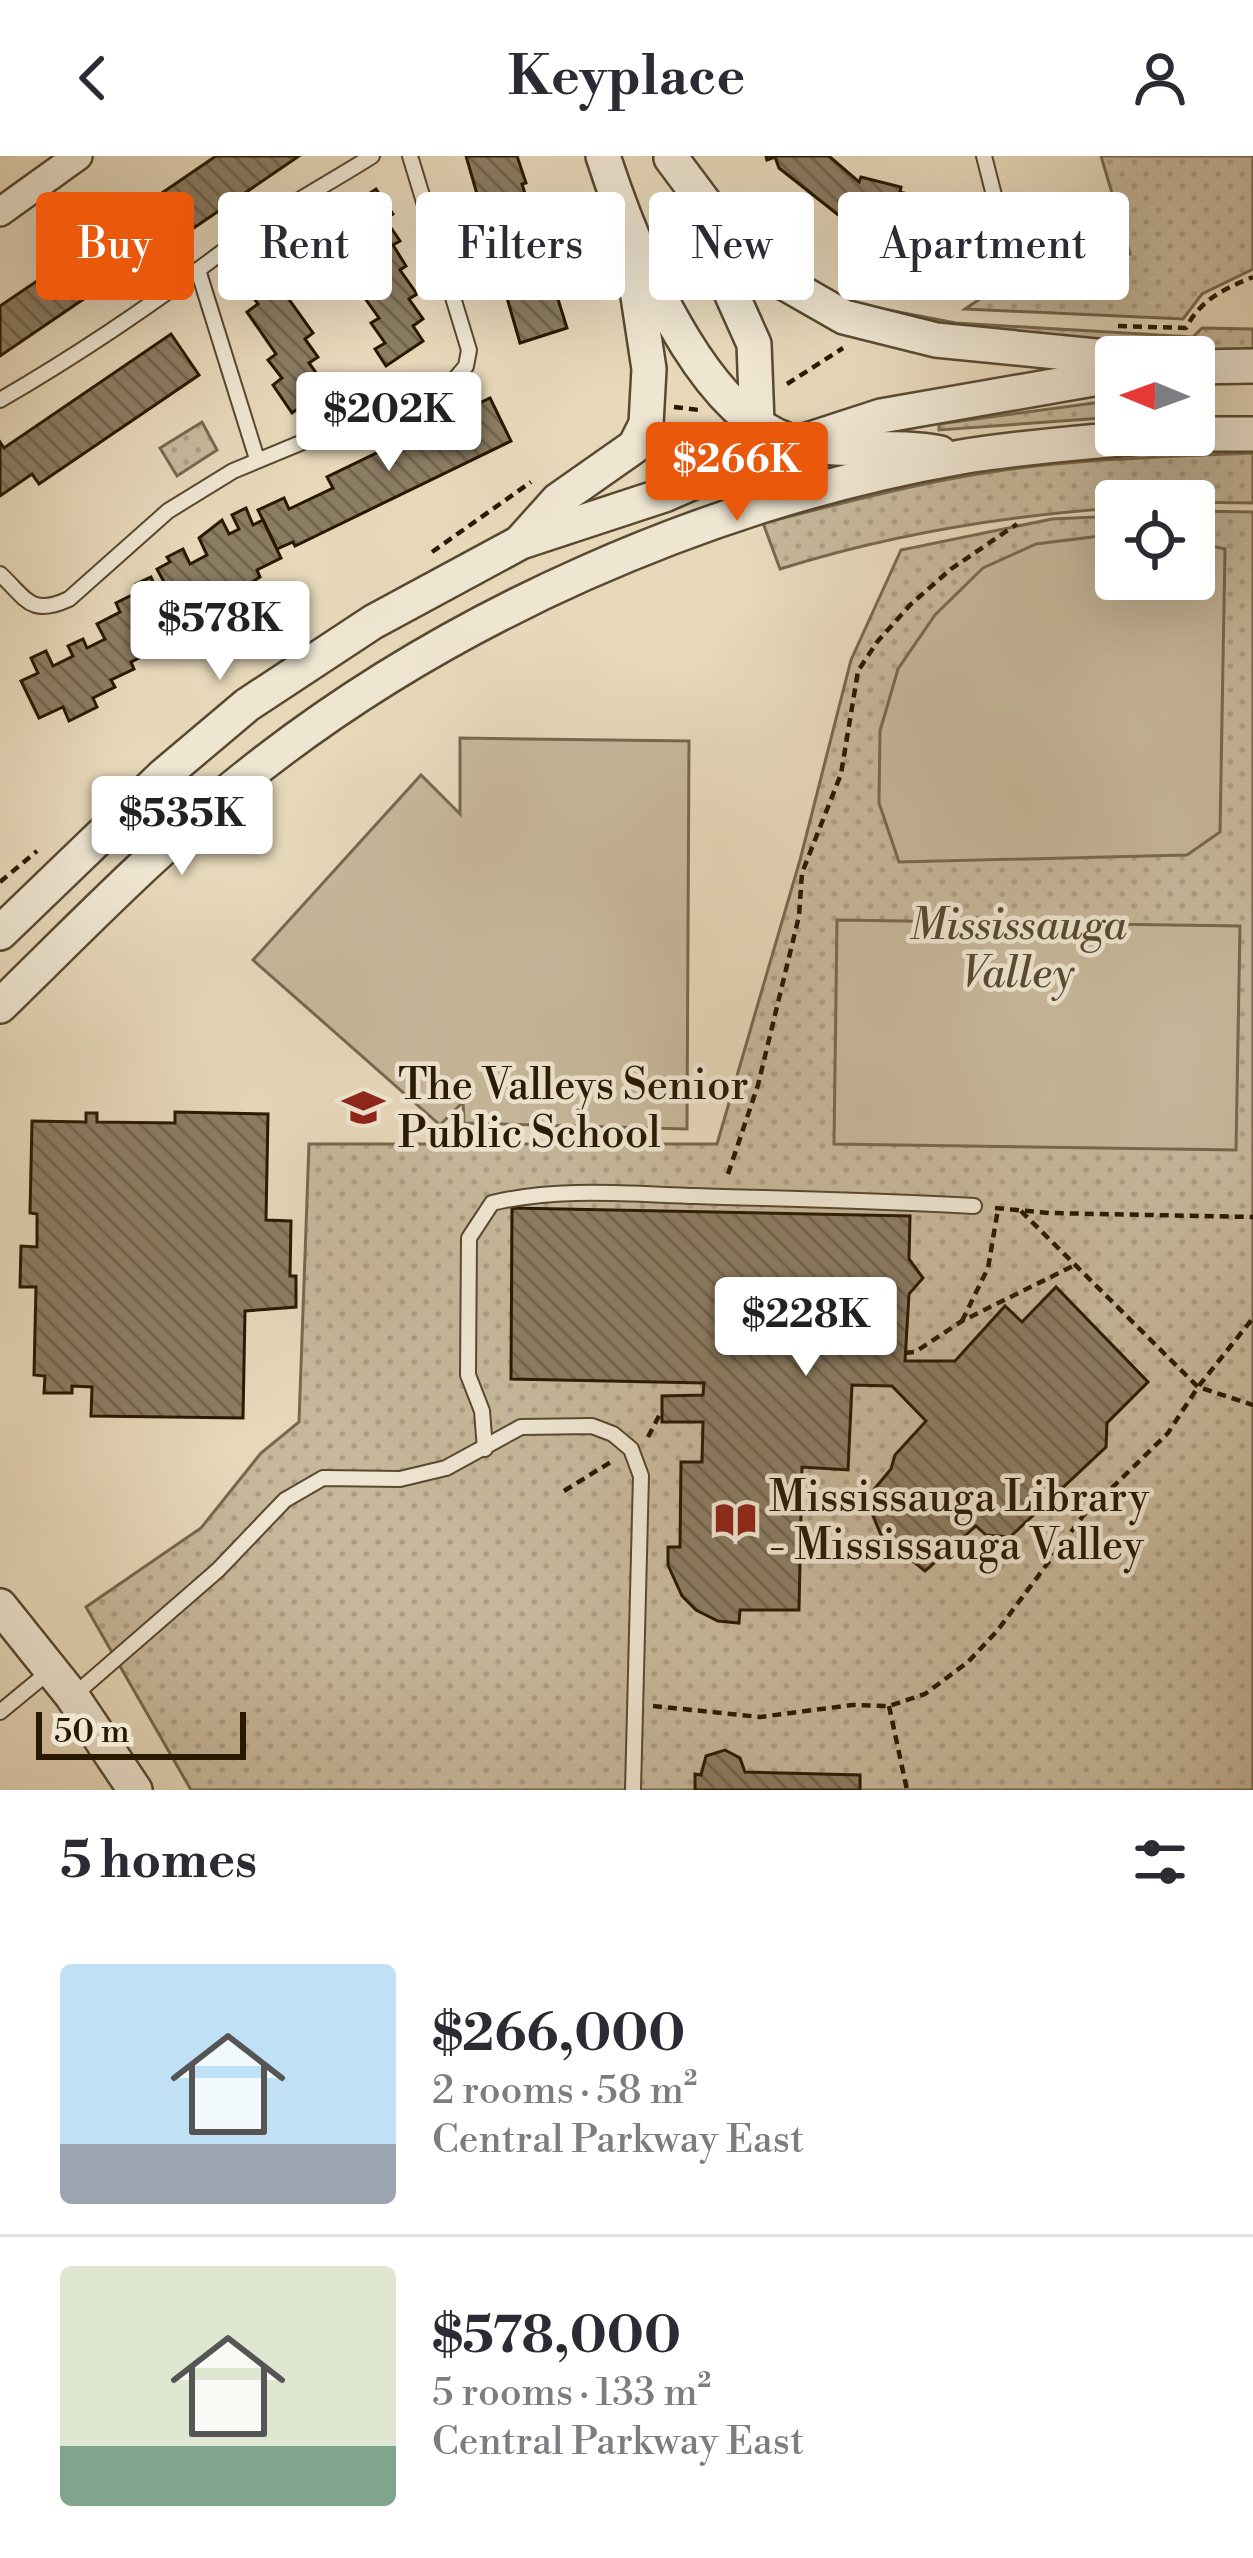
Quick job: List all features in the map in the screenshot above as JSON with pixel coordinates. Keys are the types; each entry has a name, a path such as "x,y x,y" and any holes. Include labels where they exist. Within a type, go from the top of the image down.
{"street":[{"path":"0,212 78,156"},
{"path":"602,156 626,227 668,312 709,380 757,424 799,444 916,448 962,457"},
{"path":"671,157 736,245 769,274 844,317 936,340 1095,356"},
{"path":"671,157 754,344 757,424 740,462 716,496 676,537"},
{"path":"521,542 558,500 634,446 646,424 650,369 626,227"},
{"path":"1215,367 1253,366"},
{"path":"0,933 164,775 247,705 373,622 521,542 664,496 740,462 881,416 1095,379"},
{"path":"1215,434 1253,434"},
{"path":"0,1006 176,836 294,740 420,660 542,594 755,508 962,457 1095,442"},
{"path":"0,1606 62,1683 135,1790"}],"lane":[{"path":"0,400 372,156"},
{"path":"0,574 34,606 50,608 69,599 168,512 257,459 455,379 466,366 469,350 410,156"},
{"path":"984,156 993,192"},
{"path":"199,273 257,459"},
{"path":"485,1449 482,1411 468,1375 469,1238 492,1203 528,1194 808,1197 974,1206"},
{"path":"0,1712 62,1683 218,1570 285,1500 303,1488 335,1476 400,1479 446,1468 521,1426 592,1426 613,1434 631,1449 641,1476 633,1790"}],"path":[{"path":"1186,328 1196,309 1253,277"},
{"path":"784,387 845,346"},
{"path":"720,1197 758,1085 800,916 802,873 841,774 858,671 910,605 951,569 1017,524"},
{"path":"974,1206 1253,1217"},
{"path":"962,1321 988,1268 998,1209"},
{"path":"1021,1211 1198,1387 1253,1405"},
{"path":"905,1354 1073,1266"},
{"path":"635,1704 760,1718 852,1705 889,1706 925,1694 968,1662 1083,1516 1168,1433 1253,1318"},
{"path":"889,1706 908,1790"}],"green space":[{"path":"1101,156 1253,156 1253,269 1202,294 1183,319 965,309 978,300 1129,300 1129,192 1112,192"},
{"path":"888,310 956,323 1176,336 1095,336 1095,347 886,318"},
{"path":"1202,328 1253,329 1253,349 1215,351 1215,336 1194,336"},
{"path":"1095,403 1095,419 939,430 939,424"},
{"path":"202,422 217,450 177,476 160,448"},
{"path":"1253,453 1253,503 1215,502 1215,480 1095,480 1095,510 904,537 780,569 763,523 924,484 1012,469"},
{"name":"Mississauga Valley","path":"1215,511 1253,512 1253,1790 191,1790 86,1607 201,1528 261,1453 299,1422 309,1144 717,1144 800,860 851,660 901,550 1052,519 1095,517 1095,600 1215,600"},
{"path":"1095,537 1095,600 1215,600 1215,547 1225,549 1220,832 1187,855 899,862 879,803 880,731 898,669 935,615 983,568 1036,544"},
{"path":"460,738 689,741 687,1129 464,1123 463,1102 440,1125 253,960 421,775 460,814"},
{"name":"Mississauga Valley","path":"837,920 1240,926 1236,1150 834,1144"}],"building":[{"path":"216,156 299,156 246,192 218,192 218,211 194,228 194,192 163,192"},
{"path":"466,156 517,156 524,192 476,192"},
{"path":"766,156 829,156 859,182 861,177 901,187 900,192 838,192 838,215 779,168 775,157 767,160"},
{"path":"392,229 400,241 393,245 406,266 400,270 416,293 409,299 423,319 413,326 423,341 386,366 375,349 385,343 371,323 379,318 366,300 392,300"},
{"path":"36,282 36,300 82,300 0,356 0,306"},
{"path":"255,300 289,300 313,333 305,339 318,357 309,363 327,388 292,413 273,385 282,378 268,360 276,354 247,312 258,304"},
{"path":"508,300 558,300 567,328 520,343"},
{"path":"171,334 199,375 39,484 32,474 0,496 0,442 4,448"},
{"path":"490,398 511,441 295,546 293,542 277,549 258,510 284,498 289,509 333,488 327,477"},
{"path":"246,508 253,525 263,520 281,558 257,570 260,577 199,617 201,622 177,633 180,638 131,662 134,669 111,680 115,687 93,698 97,707 69,721 63,707 39,718 21,681 38,673 31,658 46,651 53,666 73,656 68,646 83,639 87,648 105,639 97,624 120,612 116,603 132,595 135,603 143,599 136,584 151,577 155,586 164,582 157,569 183,549 190,564 207,555 199,538 222,520 229,534 239,529 232,515"},
{"path":"175,1112 268,1114 266,1220 291,1221 290,1276 296,1276 296,1307 245,1311 243,1418 91,1416 92,1387 44,1393 45,1376 34,1375 36,1287 20,1287 21,1246 37,1247 37,1214 30,1213 32,1121 86,1122 86,1113 97,1113 97,1122 175,1123"},
{"path":"512,1208 910,1216 909,1259 923,1278 909,1294 905,1361 955,1361 1005,1306 1022,1322 1056,1287 1148,1382 1107,1423 1106,1447 1010,1537 986,1535 976,1526 925,1571 881,1535 866,1499 891,1469 895,1455 926,1421 892,1386 852,1385 848,1470 802,1467 799,1610 740,1610 739,1623 718,1621 682,1596 668,1565 668,1547 680,1547 681,1462 702,1462 703,1422 662,1422 662,1396 703,1395 704,1383 511,1379"},
{"path":"725,1750 740,1758 745,1772 860,1775 860,1790 695,1790 695,1774 701,1775 706,1756"}],"place":[{"name":"The Valleys Senior Public School","path":"364,1108"},
{"name":"Mississauga Library - Mississauga Valley","path":"735,1520"}]}
